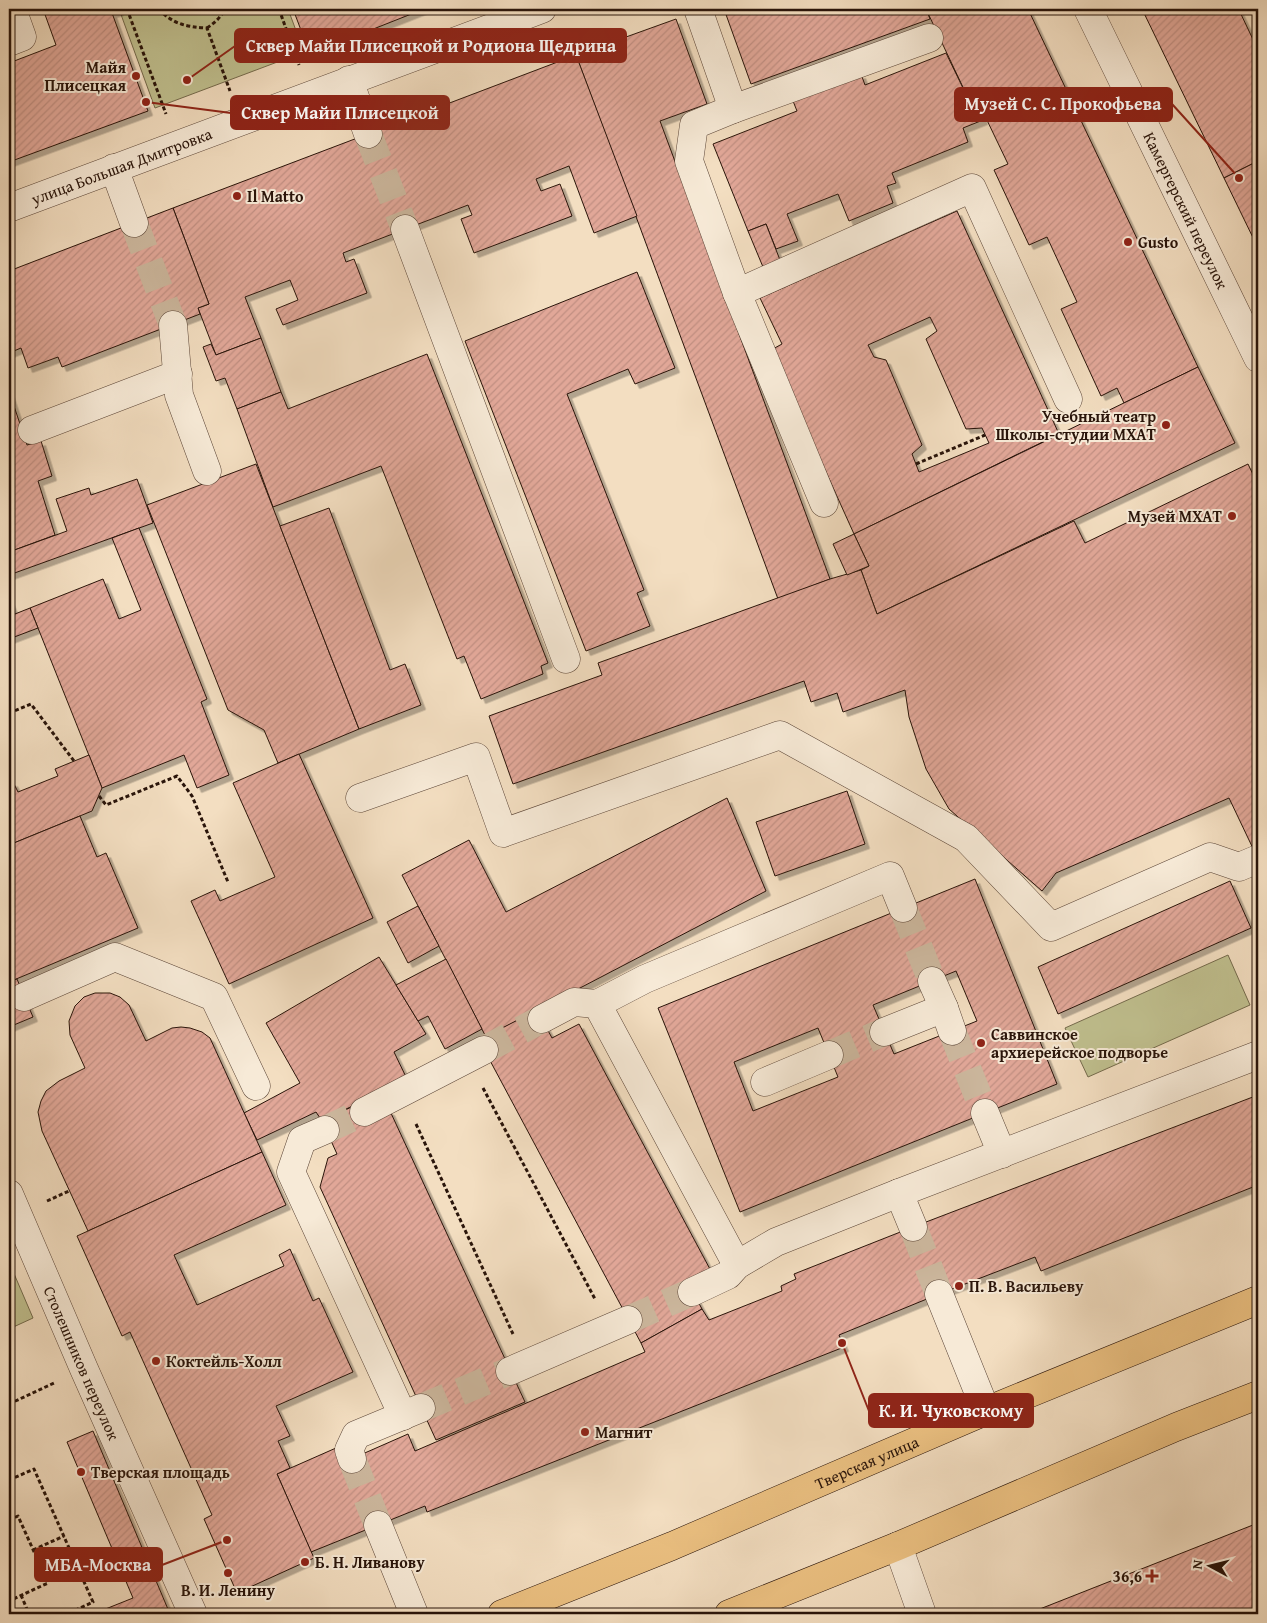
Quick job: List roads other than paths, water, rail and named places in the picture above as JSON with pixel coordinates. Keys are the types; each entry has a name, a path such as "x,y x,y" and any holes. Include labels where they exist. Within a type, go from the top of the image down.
{"main road":[{"name":"Тверская улица","path":"502,1614 672,1546 986,1411 1258,1300"},
{"path":"729,1614 898,1546 1176,1427 1258,1395"}],"street":[{"path":"9,42 22,37 12,9"},
{"name":"улица Большая Дмитровка","path":"9,208 540,9"},
{"path":"698,9 733,109"},
{"name":"Камергерский переулок","path":"1088,9 1258,358"},
{"path":"824,503 738,293 689,161 694,124 929,38"},
{"path":"349,80 368,134"},
{"path":"114,168 134,223"},
{"path":"738,293 972,188 1068,399"},
{"path":"405,230 566,659"},
{"path":"173,325 179,395 207,471"},
{"path":"32,430 178,374"},
{"path":"360,798 476,757 503,833 780,735 966,838 1051,927 1210,856 1239,867 1258,859"},
{"path":"542,1019 574,1002 597,1004 645,979 890,876 903,908"},
{"path":"24,997 115,957 214,997 256,1086"},
{"path":"884,1032 948,1019 932,980"},
{"path":"597,1004 737,1265"},
{"path":"364,1112 484,1050"},
{"path":"692,1292 728,1275 737,1265 776,1242 1258,1054"},
{"path":"765,1082 829,1055"},
{"path":"985,1113 1002,1154"},
{"path":"325,1130 302,1140 291,1172 412,1412 356,1436 349,1450 352,1459"},
{"path":"899,1193 913,1227"},
{"name":"Столешников переулок","path":"9,1194 72,1343 193,1614"},
{"path":"939,1294 986,1411"},
{"path":"519,1367 619,1324"},
{"path":"378,1525 414,1614"},
{"path":"898,1546 922,1614"}],"tunnel":[{"path":"368,134 405,229"},
{"path":"134,223 173,325"},
{"path":"903,908 932,981"},
{"path":"484,1050 542,1019"},
{"path":"952,1031 985,1113"},
{"path":"829,1055 884,1032"},
{"path":"325,1130 364,1112"},
{"path":"913,1227 939,1294"},
{"path":"628,1320 692,1292"},
{"path":"421,1408 510,1371"},
{"path":"352,1459 378,1525"}],"place":[{"name":"Майя Плисецкая","path":"136,76"},
{"name":"Сквер Майи Плисецкой и Родиона Щедрина","path":"187,80"},
{"name":"Сквер Майи Плисецкой","path":"146,102"},
{"name":"Музей С. С. Прокофьева","path":"1239,178"},
{"name":"Il Matto","path":"237,196"},
{"name":"Gusto","path":"1128,242"},
{"name":"Учебный театр Школы-студии МХАТ","path":"1166,425"},
{"name":"Музей МХАТ","path":"1232,516"},
{"name":"Саввинское архиерейское подворье","path":"981,1043"},
{"name":"П. В. Васильеву","path":"959,1286"},
{"name":"К. И. Чуковскому","path":"842,1343"},
{"name":"Коктейль-Холл","path":"156,1361"},
{"name":"Магнит","path":"585,1432"},
{"name":"Тверская площадь","path":"81,1472"},
{"name":"МБА-Москва","path":"227,1540"},
{"name":"Б. Н. Ливанову","path":"305,1562"},
{"name":"В. И. Ленину","path":"228,1573"},
{"name":"36,6","path":"1152,1576"}]}
